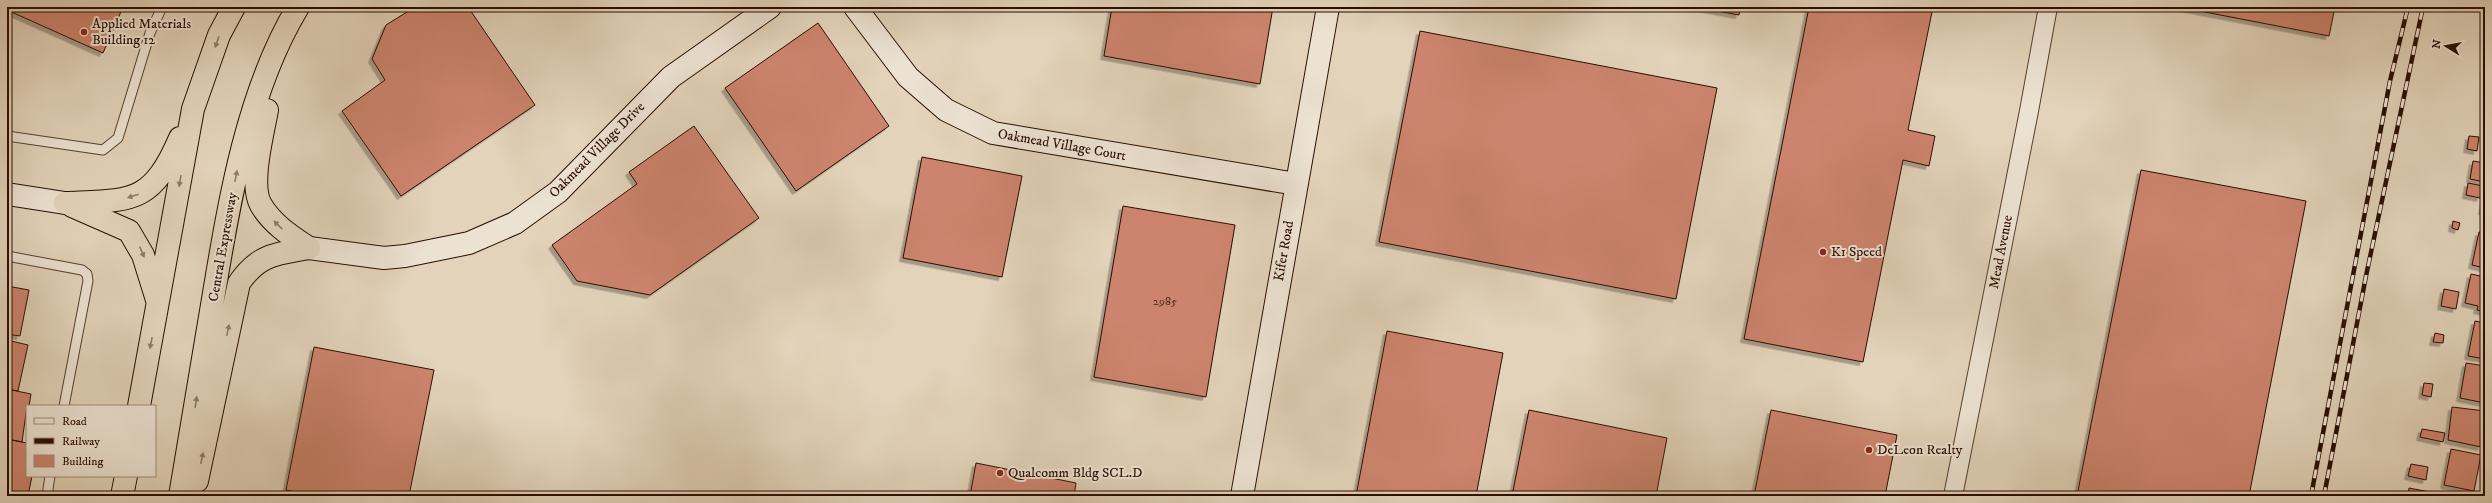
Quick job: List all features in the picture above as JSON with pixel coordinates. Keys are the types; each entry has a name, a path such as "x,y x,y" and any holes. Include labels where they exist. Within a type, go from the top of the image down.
{"highway":[{"path":"65,203 120,199 133,196 152,186 161,176 171,159 193,109 219,35 234,7"},
{"name":"Central Expressway","path":"180,496 220,256 238,162 259,95 286,27 298,7"},
{"path":"309,248 284,231 260,204 257,181 269,96 311,7"},
{"path":"140,405 193,109"},
{"path":"65,203 129,231 143,255 159,304"},
{"path":"194,496 239,283 251,267 263,260 281,253 309,248"},
{"path":"122,496 126,477"}],"street":[{"name":"Oakmead Village Drive","path":"309,248 384,258 405,256 468,243 515,223 558,192 671,77 770,7"},
{"name":"Oakmead Village Court","path":"855,7 908,77 946,110 992,133 1296,184"},
{"name":"Kifer Road","path":"1242,496 1328,7"},
{"name":"Mead Avenue","path":"1953,496 2027,124 2048,7"},
{"path":"7,194 65,203"}],"lane":[{"path":"7,136 103,150 118,138 150,33 162,7"},
{"path":"7,256 82,270 87,274 88,281 64,405"},
{"path":"47,496 50,477"}],"building":[{"name":"Applied Materials Building 12","path":"7,7 123,7 103,53 7,10"},
{"path":"415,7 468,7 535,105 401,196 342,111 385,80 372,59 386,25"},
{"path":"1112,7 1273,7 1260,84 1104,56"},
{"path":"1696,7 1740,7 1739,15"},
{"name":"K1 Speed","path":"1809,7 1933,7 1908,130 1935,136 1929,166 1903,160 1863,362 1744,339"},
{"path":"2179,7 2335,7 2329,36"},
{"path":"818,23 889,126 796,191 725,88"},
{"path":"1420,31 1717,88 1676,299 1379,242"},
{"path":"694,126 759,218 650,295 577,281 552,245 637,184 629,172"},
{"path":"2469,136 2479,137 2477,151 2467,149"},
{"path":"922,157 1022,176 1002,277 903,258"},
{"path":"2473,161 2485,163 2485,182 2470,179"},
{"path":"2141,170 2306,201 2249,496 2077,496"},
{"path":"2468,183 2483,186 2480,198 2466,195"},
{"path":"2485,196 2485,211 2482,211"},
{"path":"1123,206 1235,225 1206,397 1094,377"},
{"path":"2453,221 2460,223 2458,230 2452,228"},
{"path":"2479,232 2485,233 2485,268 2472,265"},
{"path":"2471,274 2485,277 2485,312 2477,310 2478,306 2465,303"},
{"path":"7,286 29,290 20,336 7,334"},
{"path":"2444,289 2459,292 2456,309 2441,306"},
{"path":"2475,321 2485,323 2485,359 2468,356"},
{"path":"1387,331 1503,353 1476,496 1356,496"},
{"path":"2435,333 2444,335 2443,343 2433,342"},
{"path":"7,340 28,345 18,391 7,389"},
{"path":"314,347 434,370 409,496 316,496 286,490"},
{"path":"2466,363 2485,366 2485,403 2460,398"},
{"path":"2424,383 2433,384 2431,397 2422,395"},
{"path":"7,389 31,394 29,405 26,405 22,442 7,439"},
{"path":"2452,407 2485,411 2481,447 2448,440"},
{"path":"1529,410 1667,438 1656,496 1512,496"},
{"path":"1771,410 1897,435 1885,496 1754,496"},
{"path":"2422,429 2445,433 2443,442 2420,437"},
{"path":"7,439 26,443 26,477 32,477 28,496 7,496"},
{"path":"2451,449 2481,455 2474,491 2444,485"},
{"name":"Qualcomm Bldg SCL.D","path":"976,463 1076,483 1074,496 970,496"},
{"path":"2411,464 2428,467 2426,480 2408,476"},
{"path":"2409,488 2440,494 2440,496 2408,496"},
{"path":"833,493 848,496 833,496"},
{"path":"2443,493 2456,496 2443,496"}],"railway":[{"path":"2311,496 2390,81 2408,7"},
{"path":"2324,496 2366,276 2423,7"}],"place":[{"name":"Applied Materials Building 12","path":"84,32"},
{"name":"K1 Speed","path":"1823,252"},
{"name":"DeLeon Realty","path":"1869,450"},
{"name":"Qualcomm Bldg SCL.D","path":"1000,473"}]}
